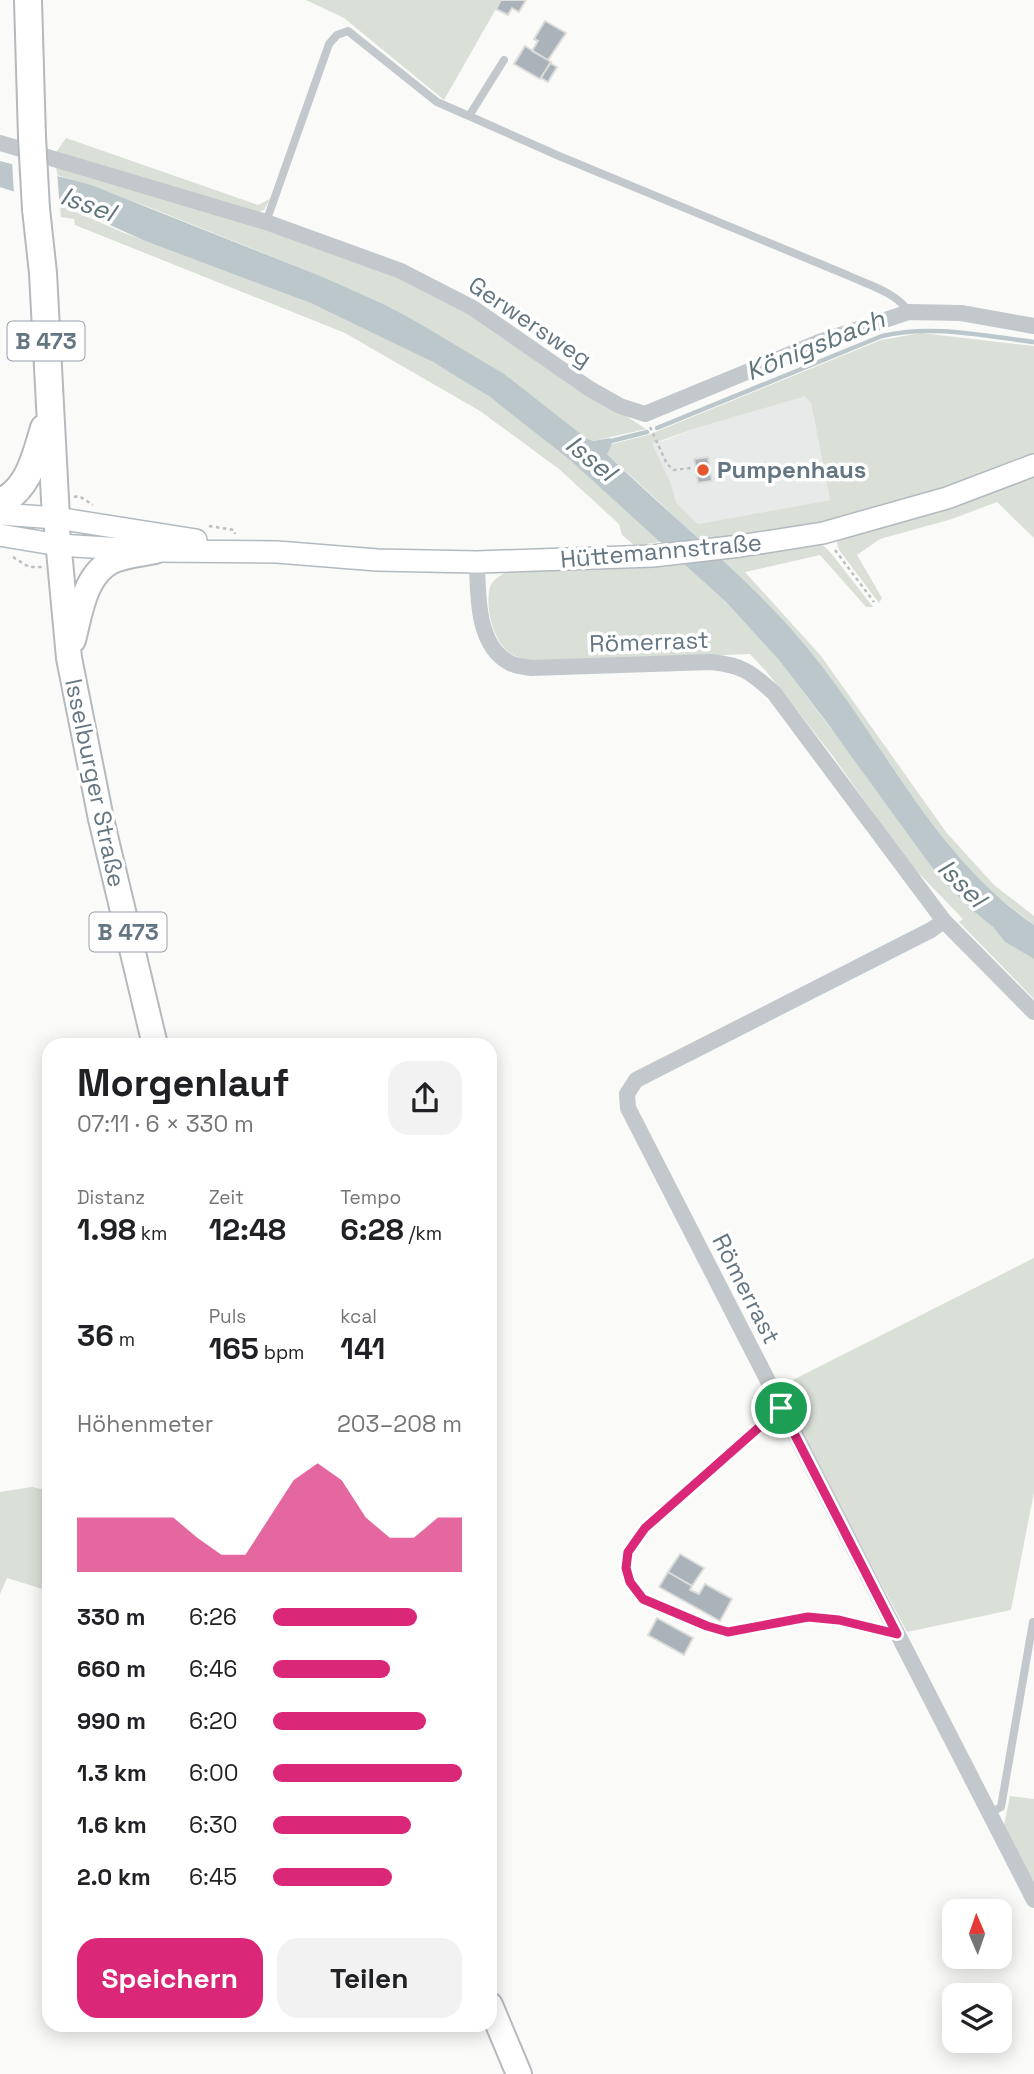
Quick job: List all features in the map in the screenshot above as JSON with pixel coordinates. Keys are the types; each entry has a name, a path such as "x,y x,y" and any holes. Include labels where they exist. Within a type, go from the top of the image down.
{"highway":[{"name":"B 473","path":"28,0 32,137 43,273 56,518"},
{"name":"B 473","path":"0,502 17,489 31,470 50,410"}],"main road":[{"name":"Hüttemannstraße","path":"0,535 59,545 155,551 277,552 377,560 477,562 653,556 822,533 947,498 1034,465"},
{"name":"Hüttemannstraße","path":"0,514 56,518 277,552"},
{"name":"Isselburger Straße","path":"56,518 69,658 101,819 154,1038"},
{"name":"B 473","path":"69,658 84,598 89,583 96,574 111,562 155,551"},
{"path":"497,2022 519,2074"}],"street":[{"name":"Gerwersweg","path":"0,143 266,222 401,271 473,308 590,389 620,406 645,414"},
{"path":"645,414 822,341 909,312 961,313 1034,326"},
{"name":"Römerrast","path":"477,562 480,615 491,645 509,663 531,668 711,662 733,664 751,672 774,693 944,921 1034,1012"},
{"name":"Römerrast","path":"944,921 636,1080 627,1094 628,1108 1034,1900"}],"lane":[{"path":"266,222 329,44 337,35 348,31 438,102 559,156 847,275 890,295 904,304 909,312"},
{"path":"470,116 504,60"},
{"path":"781,1408 645,1528 628,1552 626,1568 630,1582 643,1599 728,1632 808,1617 839,1620 897,1634"},
{"path":"990,1812 1001,1807 1030,1659 1033,1622"}],"path":[{"path":"645,414 667,464 674,470 691,468"},
{"path":"822,533 874,602"}],"shaded area":[{"path":"306,0 501,0 444,100 344,18"},
{"path":"66,138 258,205 270,199 264,210 254,213 55,154"},
{"path":"56,167 220,212 438,293 646,429 593,441 586,438 541,403 410,318 323,277 146,206 57,175"},
{"path":"60,206 277,289 411,350 452,373 514,414 579,467 661,542 639,545 638,548 622,535 619,524 559,469 480,411 345,333 75,225 74,219 61,217"},
{"path":"921,333 1034,346 1034,455 939,491 870,511 733,538 698,538 606,453 612,444 648,435 881,340","holes":["805,396 811,403 830,500 698,524 676,502 670,481 652,444"]},
{"path":"805,395 811,403 830,500 698,524 676,502 670,481 651,444"},
{"path":"1034,476 1034,538 997,502 952,519 880,539 857,555 882,598 879,603 839,550 839,538"},
{"path":"815,543 823,545 831,553 873,607 866,607 820,555 745,572 821,656 946,832 994,885 1034,916 1034,925 986,888 941,839 798,637 721,560"},
{"path":"685,564 726,602 778,659 939,877 993,927 1005,942 1034,959 1034,999 959,922 963,919 909,863 832,755 750,654 539,662 507,651 497,638 491,621 488,604 490,587 494,580 506,572"},
{"path":"1034,1258 1034,1492 1011,1610 907,1632 777,1388"},
{"path":"32,1487 42,1489 42,1589 7,1578 0,1594 0,1492"},
{"path":"1010,1796 1034,1799 1034,1885 1004,1825"}],"water":[{"name":"Issel","path":"0,161 91,185 323,277 383,304 504,374 586,438 593,441 610,438 612,444 607,454 777,613 828,674 908,790 964,863 997,896 1034,925 1034,959 1005,942 993,927 939,877 778,659 726,602 569,459 490,397 433,362 311,303 143,240 90,216 0,187"}],"pier":[{"path":"12,160 57,171 60,210 14,195"}],"building":[{"path":"501,0 526,0 519,12 512,8 508,15 496,9"},
{"path":"545,21 566,33 548,60 532,51 538,41 534,39"},
{"path":"525,46 551,62 540,79 514,64"},
{"path":"550,63 557,67 548,82 541,78"},
{"name":"Pumpenhaus","path":"708,457 712,481 698,483 694,459"},
{"path":"680,1554 704,1568 692,1586 668,1572"},
{"path":"668,1572 692,1586 690,1590 699,1594 705,1584 732,1599 720,1621 659,1587"},
{"path":"657,1618 693,1638 684,1655 648,1635"}],"waterway":[{"name":"Königsbach","path":"657,428 882,336 939,331 1034,342"},
{"name":"Königsbach","path":"607,442 647,432"}],"place":[{"name":"Pumpenhaus","path":"703,470"}],"route":[{"path":"781,1408 897,1634 839,1620 808,1617 728,1632 643,1599 630,1582 626,1568 628,1552 645,1528 781,1408"}]}
